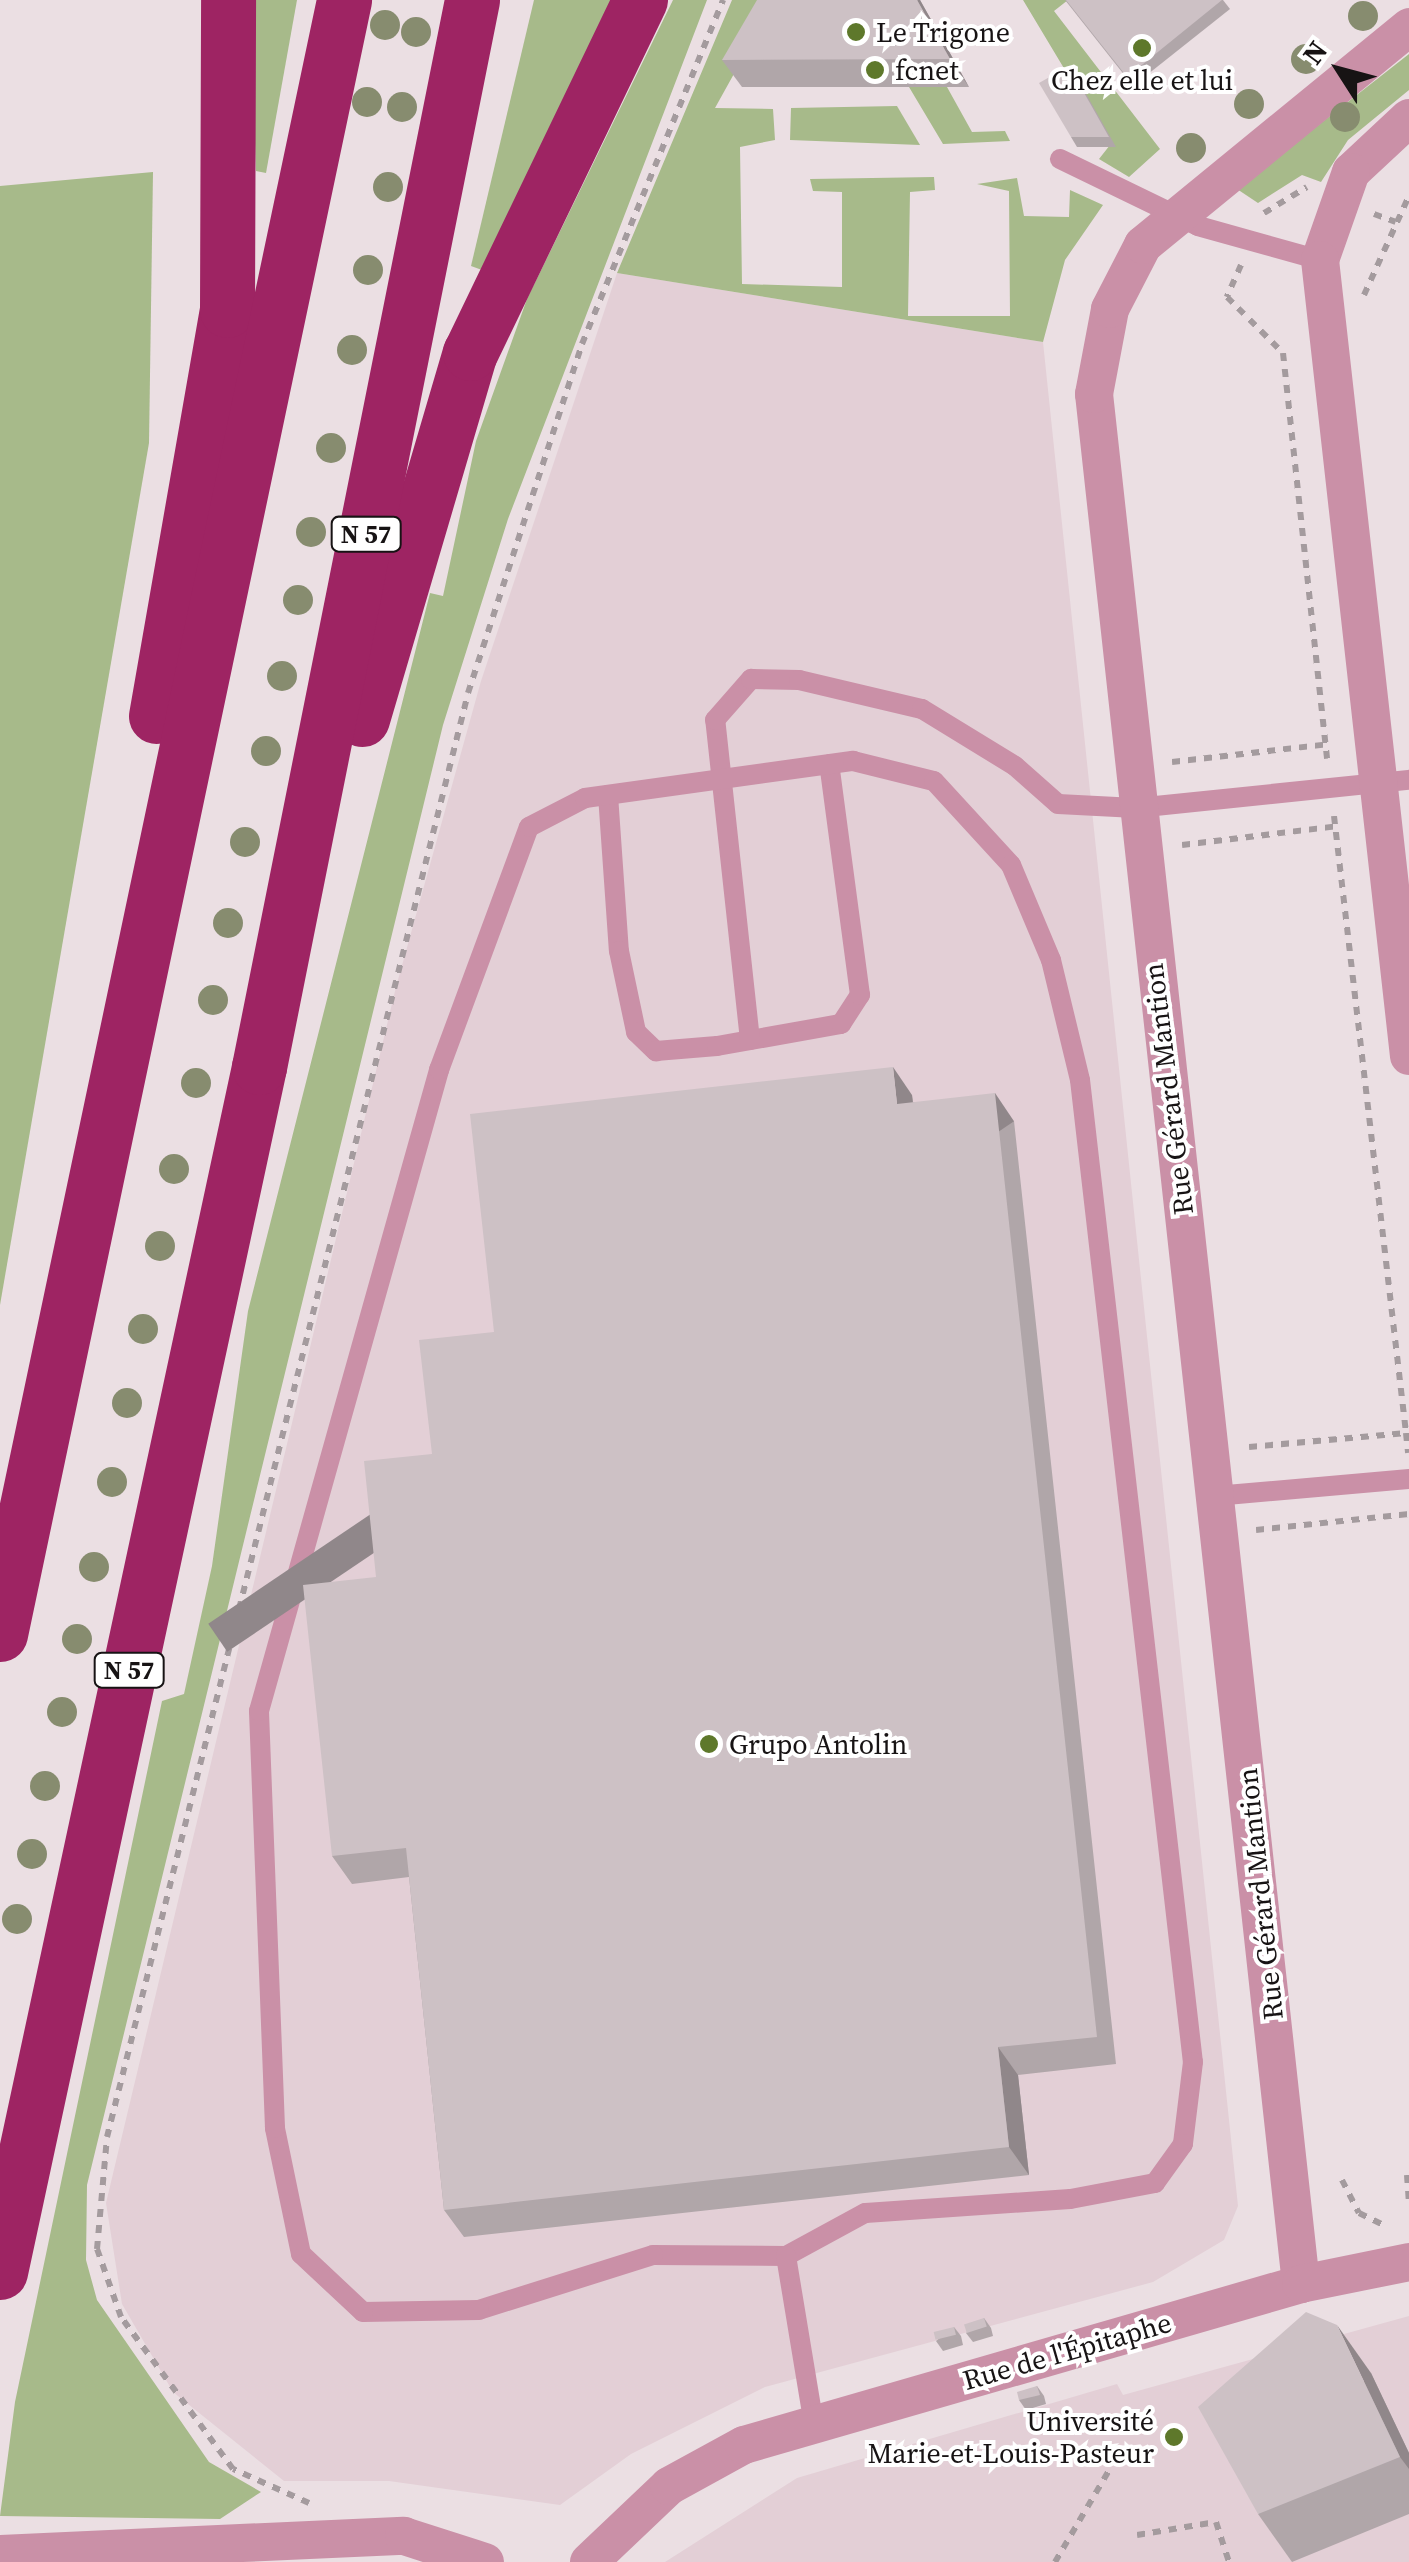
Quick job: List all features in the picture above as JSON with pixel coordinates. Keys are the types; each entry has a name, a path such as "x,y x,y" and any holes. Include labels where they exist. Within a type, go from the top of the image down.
{"highway":[{"path":"122,1033 138,814 228,310 228,0"},
{"path":"0,1634 122,1033 344,0"},
{"name":"N 57","path":"0,2272 258,1067 472,0"},
{"path":"258,1067 470,353 640,0"}],"street":[{"name":"Rue Gérard Mantion","path":"1301,2284 1220,1534 1140,850 1094,394 1110,309 1143,245 1172,214 1409,27"},
{"path":"1409,118 1351,172 1320,260 1373,736 1390,794 1409,1056"},
{"name":"Rue de l'Épitaphe","path":"589,2562 668,2486 744,2445 1301,2284 1409,2262"},
{"path":"0,2554 404,2536 485,2562"}],"lane":[{"path":"1060,158 1172,214 1320,260"},
{"path":"750,1040 715,720 750,679 799,680 922,709 1016,766 1058,804 1136,808 1329,784 1390,794"},
{"path":"608,795 619,951 636,1032 656,1050 750,1040 841,1024 860,996 829,764"},
{"path":"829,764 934,782 1011,866 1052,960 1080,1080 1193,2062 1183,2144 1154,2182 1070,2199 865,2214 786,2256 653,2255 480,2310 363,2312 301,2254 275,2128 259,1711 439,1070 529,827 608,795 720,780 829,764"},
{"path":"1215,1496 1409,1479"},
{"path":"786,2256 814,2425"}],"path":[{"path":"1360,304 1409,196"},
{"path":"1131,766 1373,736"},
{"path":"1326,744 1409,1459"},
{"path":"1140,850 1335,826 1390,794"},
{"path":"1210,1450 1406,1433"},
{"path":"1220,1534 1409,1514"},
{"path":"1407,2175 1409,2201"},
{"path":"1342,2180 1368,2221 1394,2223"},
{"path":"1054,2562 1111,2467"},
{"path":"1137,2535 1216,2522 1229,2562"}],"shaded area":[{"path":"617,273 1043,342 1238,2206 1224,2240 1153,2282 765,2387 631,2454 560,2505 389,2481 284,2481 173,2392 122,2304 106,2203 396,987 481,681"},
{"name":"Université Marie-et-Louis-Pasteur","path":"1409,2316 1409,2562 665,2562 797,2478 1117,2384 1123,2395"}],"green space":[{"path":"250,0 297,0 266,173 256,171"},
{"path":"534,0 617,0 482,270 471,266"},
{"path":"673,0 707,0 508,519 443,725 87,2185 86,2260 97,2300 209,2462 261,2492 220,2519 0,2516 15,2402 162,1701 184,1694 212,1566 248,1311 430,593 443,596 476,441 527,299"},
{"path":"732,0 775,0 715,108 773,109 775,140 740,147 742,284 842,287 842,192 813,191 810,179 934,177 935,190 910,192 908,316 1010,316 1009,191 977,184 1017,178 1024,216 1069,217 1070,190 1103,205 1065,260 1043,342 617,273"},
{"path":"1023,0 1068,0 1054,11 1160,149 1129,177 1099,159 1110,145"},
{"path":"1409,54 1409,90 1348,140 1321,182 1302,175 1258,203 1237,189"},
{"path":"909,87 947,87 972,132 1005,131 1010,141 943,144"},
{"path":"897,106 920,145 790,140 791,108"},
{"path":"153,172 149,443 0,1305 0,186"}],"building":[{"name":"Le Trigone","path":"757,0 917,0 950,59 722,60"},
{"name":"Chez elle et lui","path":"1066,0 1222,0 1127,77"},
{"path":"1069,66 1109,137 1071,137 1039,83"},
{"name":"Grupo Antolin","path":"893,1067 897,1104 995,1093 1097,2037 998,2047 1009,2147 444,2210 406,1848 332,1856 303,1585 376,1577 364,1461 432,1454 419,1340 494,1332 470,1114"},
{"path":"1306,2312 1337,2325 1400,2457 1258,2514 1198,2407"},
{"path":"984,2318 987,2327 967,2333 964,2324"},
{"path":"954,2327 956,2335 936,2340 934,2332"},
{"path":"1037,2386 1040,2395 1019,2400 1017,2392"}],"place":[{"name":"Le Trigone","path":"856,32"},
{"name":"Chez elle et lui","path":"1142,48"},
{"name":"fcnet","path":"875,70"},
{"name":"Grupo Antolin","path":"709,1744"},
{"name":"Université Marie-et-Louis-Pasteur","path":"1174,2437"}]}
